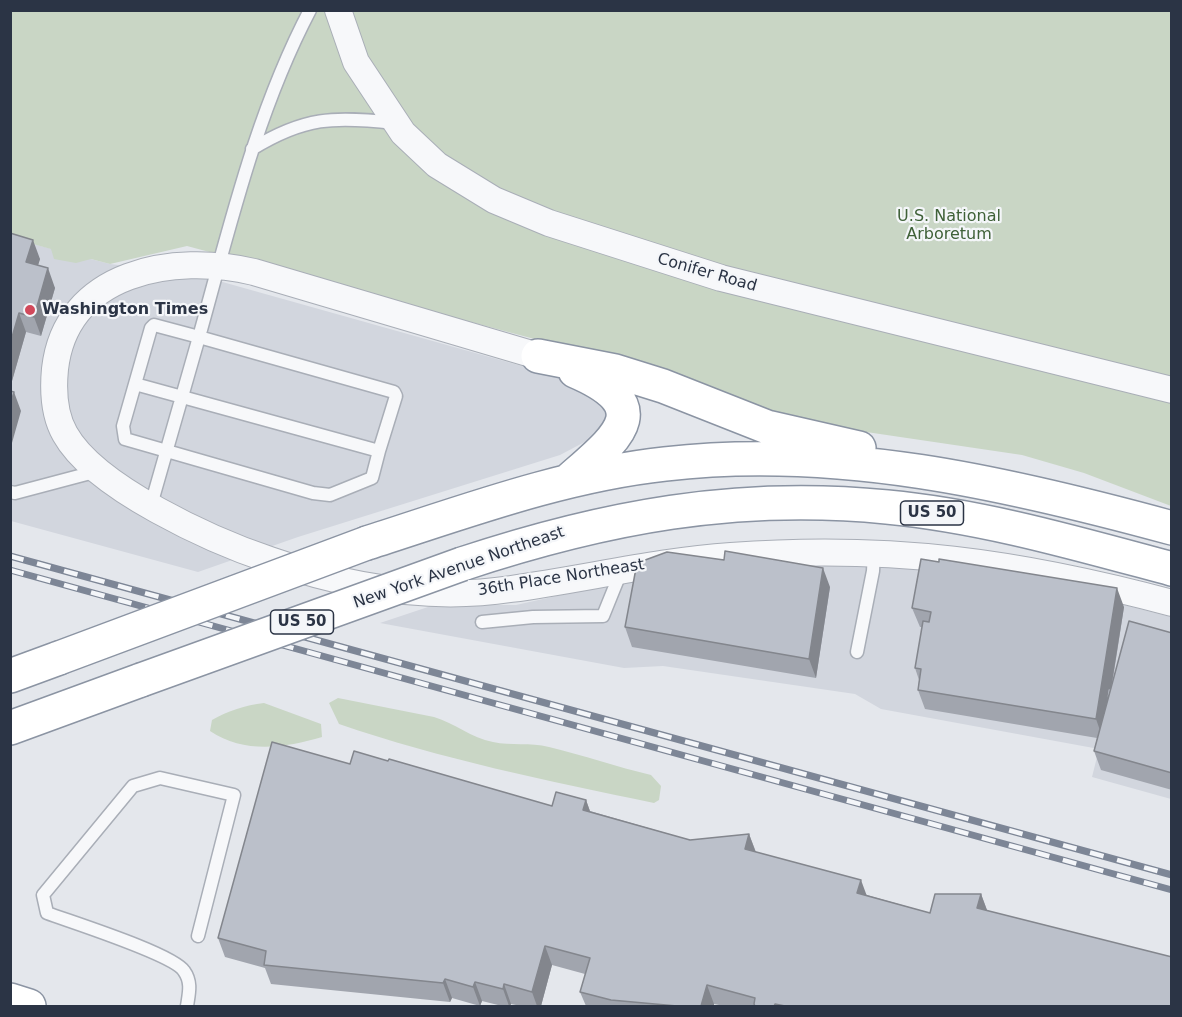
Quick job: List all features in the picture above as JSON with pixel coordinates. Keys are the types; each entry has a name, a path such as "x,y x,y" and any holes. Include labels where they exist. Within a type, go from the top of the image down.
{"highway":[{"path":"538,356 615,371 663,386 767,427 855,446 932,472"},
{"path":"538,356 596,382 619,401 623,413 624,422 618,435 568,481"},
{"name":"US 50","path":"10,676 367,543 568,481 666,464 727,459 822,461 932,472 1049,495 1172,528"},
{"name":"New York Avenue Northeast","path":"10,728 462,564 558,534 619,520 733,504 811,502 930,513 1025,531 1172,569"},
{"path":"10,1000 29,1006"}],"street":[{"name":"Conifer Road","path":"338,10 356,62 396,123 416,147 452,176 494,200 549,223 721,278 1172,390"},
{"name":"36th Place Northeast","path":"538,356 254,272 219,265 167,266 118,281 87,300 65,331 59,346 55,374 58,416 72,445 98,471 130,494 265,559 380,589 435,592 488,591 622,568 732,555 874,552 972,560 1053,573 1172,603"}],"lane":[{"path":"151,505 252,149 290,50 310,10"},
{"path":"252,149 281,131 312,121 352,118 396,123"},
{"path":"154,325 199,337 394,392 396,396 372,478 330,495 166,453 125,439 123,426 151,328 154,325"},
{"path":"135,384 380,451"},
{"path":"10,492 15,493 98,471"},
{"path":"857,652 874,552"},
{"path":"482,622 533,617 603,616 622,568"},
{"path":"187,1006 190,982 183,968 159,955 47,913 43,895 133,786 160,778 234,795 198,936"}],"shaded area":[{"path":"10,238 110,264 194,274 561,377 597,400 607,413 604,424 594,437 560,455 298,537 198,572 11,521"},
{"path":"834,564 917,565 1040,583 1171,617 1171,799 1092,777 1099,749 881,709 855,694 663,666 624,668 380,623 449,600 477,605 516,605 628,580 698,568"}],"green space":[{"name":"U.S. National Arboretum","path":"10,11 1171,11 1171,506 1084,473 1022,455 819,425 780,416 568,348 187,246 110,264 91,259 76,263 54,259 51,249 11,238"},
{"path":"338,698 434,717 493,742 549,747 651,775 661,786 659,800 654,803 535,778 377,737 339,724 329,703"},
{"path":"264,703 321,724 322,737 294,744 265,747 237,743 210,731 212,720 230,711"}],"building":[{"path":"10,233 33,240 26,262 48,268 34,317 19,313 10,344"},
{"path":"10,391 14,392 10,405"},
{"path":"725,551 823,568 809,659 625,627 637,563 667,552 724,560"},
{"path":"921,559 939,562 939,559 1117,588 1096,719 918,690 921,669 915,668 923,621 929,622 931,612 912,608"},
{"path":"1129,621 1172,633 1172,773 1094,751"},
{"path":"1111,688 1105,709 1108,689"},
{"path":"272,742 350,764 354,751 388,761 389,759 552,806 556,792 586,800 583,810 690,840 749,834 745,849 861,880 857,893 930,913 935,894 981,894 977,908 1172,957 1172,1006 785,1006 775,1004 774,1006 755,1006 755,998 707,985 701,1006 611,1000 580,992 590,958 545,946 532,992 504,984 503,989 475,982 473,987 445,979 443,983 264,965 266,951 218,938"}],"railway":[{"path":"10,556 1172,875"},
{"path":"10,570 1172,890"}],"place":[{"name":"Washington Times","path":"30,310"}]}
